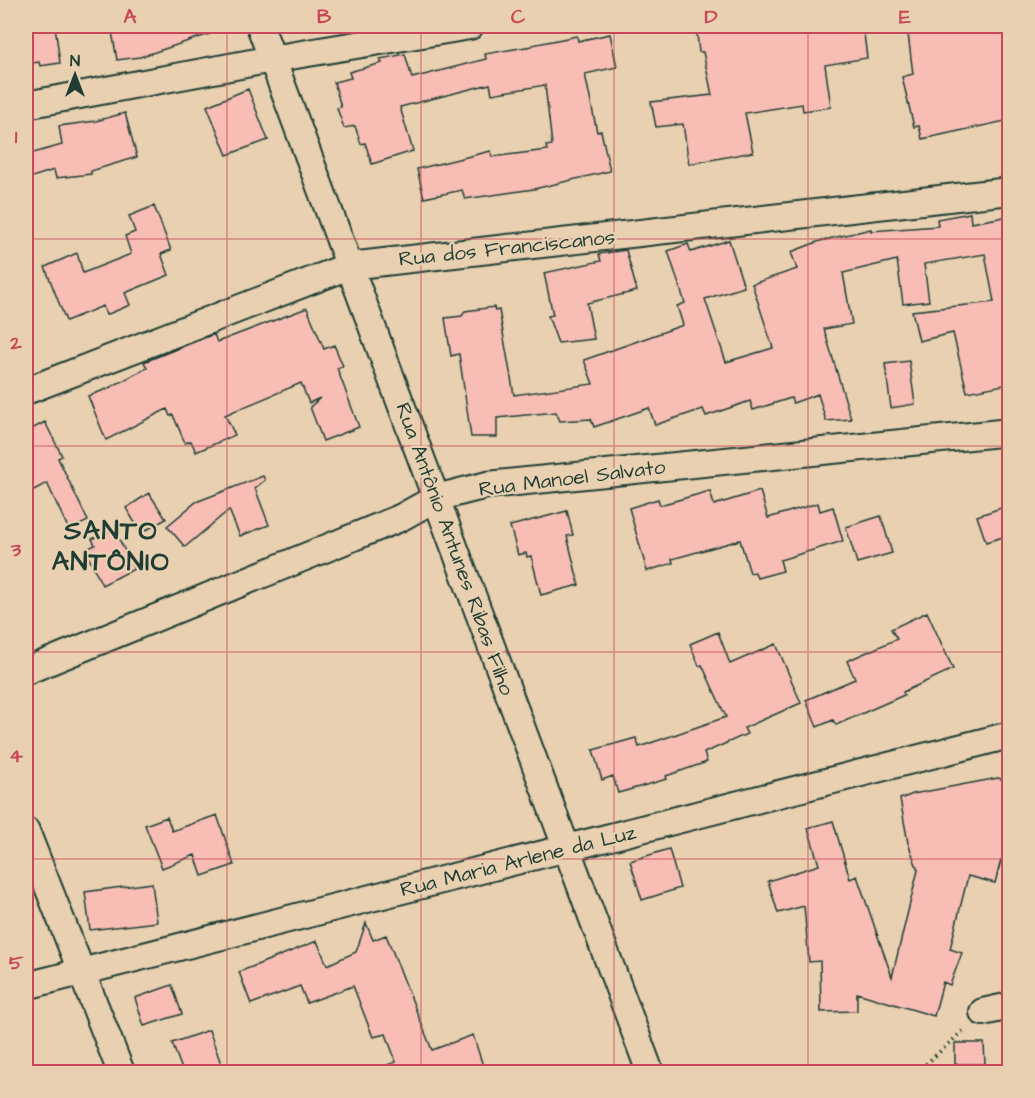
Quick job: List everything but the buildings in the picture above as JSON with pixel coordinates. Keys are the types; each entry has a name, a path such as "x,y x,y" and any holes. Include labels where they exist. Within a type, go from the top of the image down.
{"street":[{"name":"Rua Antônio Antunes Ribas Filho","path":"260,26 650,1072"},
{"path":"26,105 272,59 470,26"},
{"name":"Rua dos Franciscanos","path":"26,391 349,266 1010,191"},
{"name":"Rua Manoel Salvato","path":"26,671 400,518 436,498 488,485 1010,432"},
{"name":"Rua Maria Arlene da Luz","path":"26,986 1010,735"},
{"path":"26,831 121,1072"},
{"path":"983,1012 1010,1006"}],"path":[{"path":"917,1072 983,1012"}],"district":[{"name":"SANTO ANTÔNIO","path":"111,546"}]}
